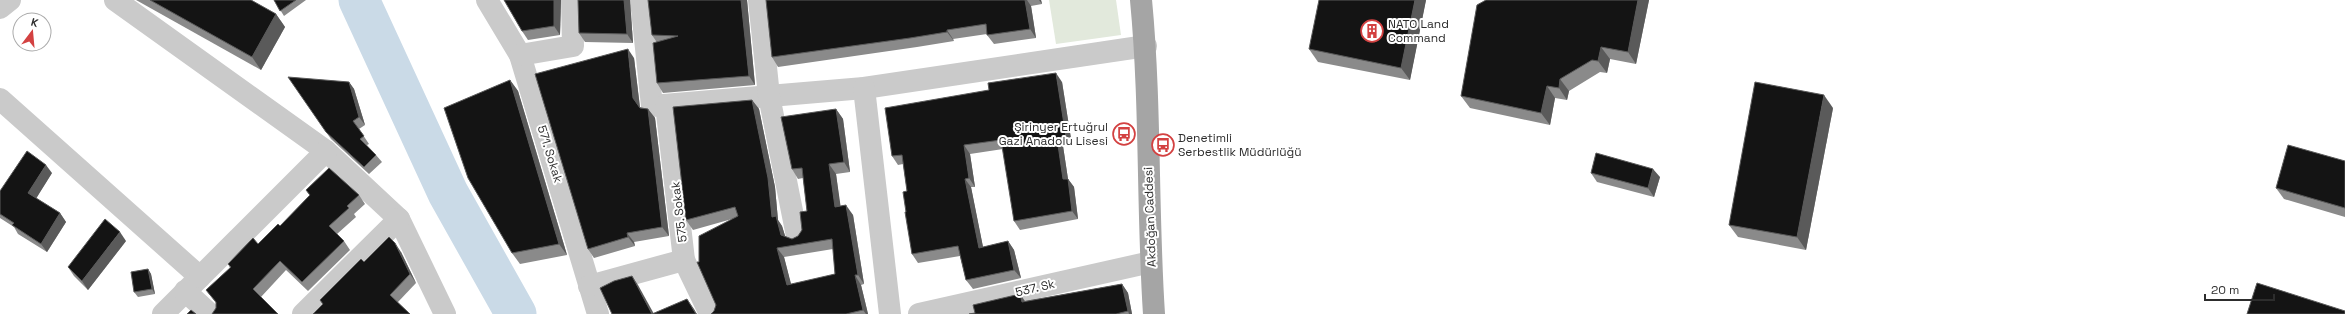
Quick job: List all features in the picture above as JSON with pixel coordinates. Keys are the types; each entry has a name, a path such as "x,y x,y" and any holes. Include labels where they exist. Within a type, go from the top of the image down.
{"main road":[{"name":"Akdoğan Caddesi","path":"1141,0 1146,46 1151,262 1154,314"}],"street":[{"path":"0,8 10,0"},
{"path":"115,0 326,151 399,219 445,314"},
{"name":"571. Sokak","path":"487,0 520,54 598,314"},
{"path":"520,54 573,46 572,0"},
{"name":"575. Sokak","path":"641,0 684,260 710,314"},
{"path":"758,0 769,96 797,236"},
{"path":"659,106 864,88 1146,46"},
{"path":"864,88 890,314"},
{"path":"0,99 192,284 210,314"},
{"path":"163,314 326,151"},
{"path":"304,314 399,219"},
{"path":"589,286 684,260"},
{"name":"537. Sk","path":"919,314 1151,262"}],"shaded area":[{"path":"1049,0 1116,0 1121,35 1056,44"}],"building":[{"path":"150,0 251,0 276,14 252,57"},
{"path":"274,0 296,0 280,11"},
{"path":"504,0 554,0 554,26 522,31"},
{"path":"578,0 624,0 627,34 579,33"},
{"path":"648,0 741,0 749,76 657,83 653,43 678,36 652,35"},
{"path":"766,0 1025,0 1030,29 987,35 986,24 910,38 772,57"},
{"name":"NATO Land Command","path":"1319,0 1415,0 1401,68 1309,49"},
{"path":"1486,0 1638,0 1628,52 1601,47 1598,61 1592,60 1560,79 1559,88 1547,86 1541,113 1461,96 1477,5"},
{"path":"628,49 633,98 640,108 648,109 662,227 627,233 628,237 588,249 535,74"},
{"path":"1056,73 1066,137 1057,138 1063,179 1068,179 1072,211 1014,221 1001,140 964,145 969,178 965,179 979,248 1008,241 1014,270 966,280 958,246 912,254 905,212 903,192 907,191 902,155 892,156 885,108 989,90 988,83"},
{"path":"288,77 349,82 359,117 353,121 364,136 360,139 376,155 364,167 326,132"},
{"path":"510,80 559,244 512,253 468,178 444,108"},
{"path":"1755,82 1824,95 1797,237 1729,225"},
{"path":"752,100 768,178 772,217 776,216 781,235 792,239 798,236 802,230 800,212 807,211 802,168 792,169 781,117 836,109 844,162 829,164 835,207 846,205 858,275 855,275 863,310 846,314 711,314 716,305 697,262 699,262 699,236 738,216 735,207 686,220 673,107","holes":["832,239 835,274 787,285 777,248"]},
{"path":"2288,145 2345,161 2345,208 2276,188"},
{"path":"27,151 46,165 28,193 60,213 41,244 12,225 14,223 0,214 0,191"},
{"path":"1596,153 1653,169 1648,188 1591,173"},
{"path":"329,168 359,195 347,206 349,208 329,226 344,241 302,282 280,261 253,289 278,314 212,314 216,308 216,302 206,290 231,267 228,264 253,238 258,244 278,224 280,226 310,195 306,190"},
{"path":"105,219 120,232 82,281 68,267"},
{"path":"389,237 395,243 410,274 390,295 410,314 313,314 323,304 320,300 361,259 364,262"},
{"path":"148,269 152,289 134,292 131,272"},
{"path":"632,276 652,314 612,314 600,288 614,281"},
{"path":"2257,283 2345,311 2345,314 2247,314"},
{"path":"1122,284 1128,311 1116,314 969,314 975,313 973,305 1020,294 1022,302"},
{"path":"687,299 696,314 652,314"},
{"path":"191,310 196,314 187,314"}],"waterway":[{"path":"359,0 448,193 516,314"}],"place":[{"name":"NATO Land Command","path":"1372,31"},
{"name":"Şirinyer Ertuğrul Gazi Anadolu Lisesi","path":"1124,134"},
{"name":"Denetimli Serbestlik Müdürlüğü","path":"1163,145"}]}
